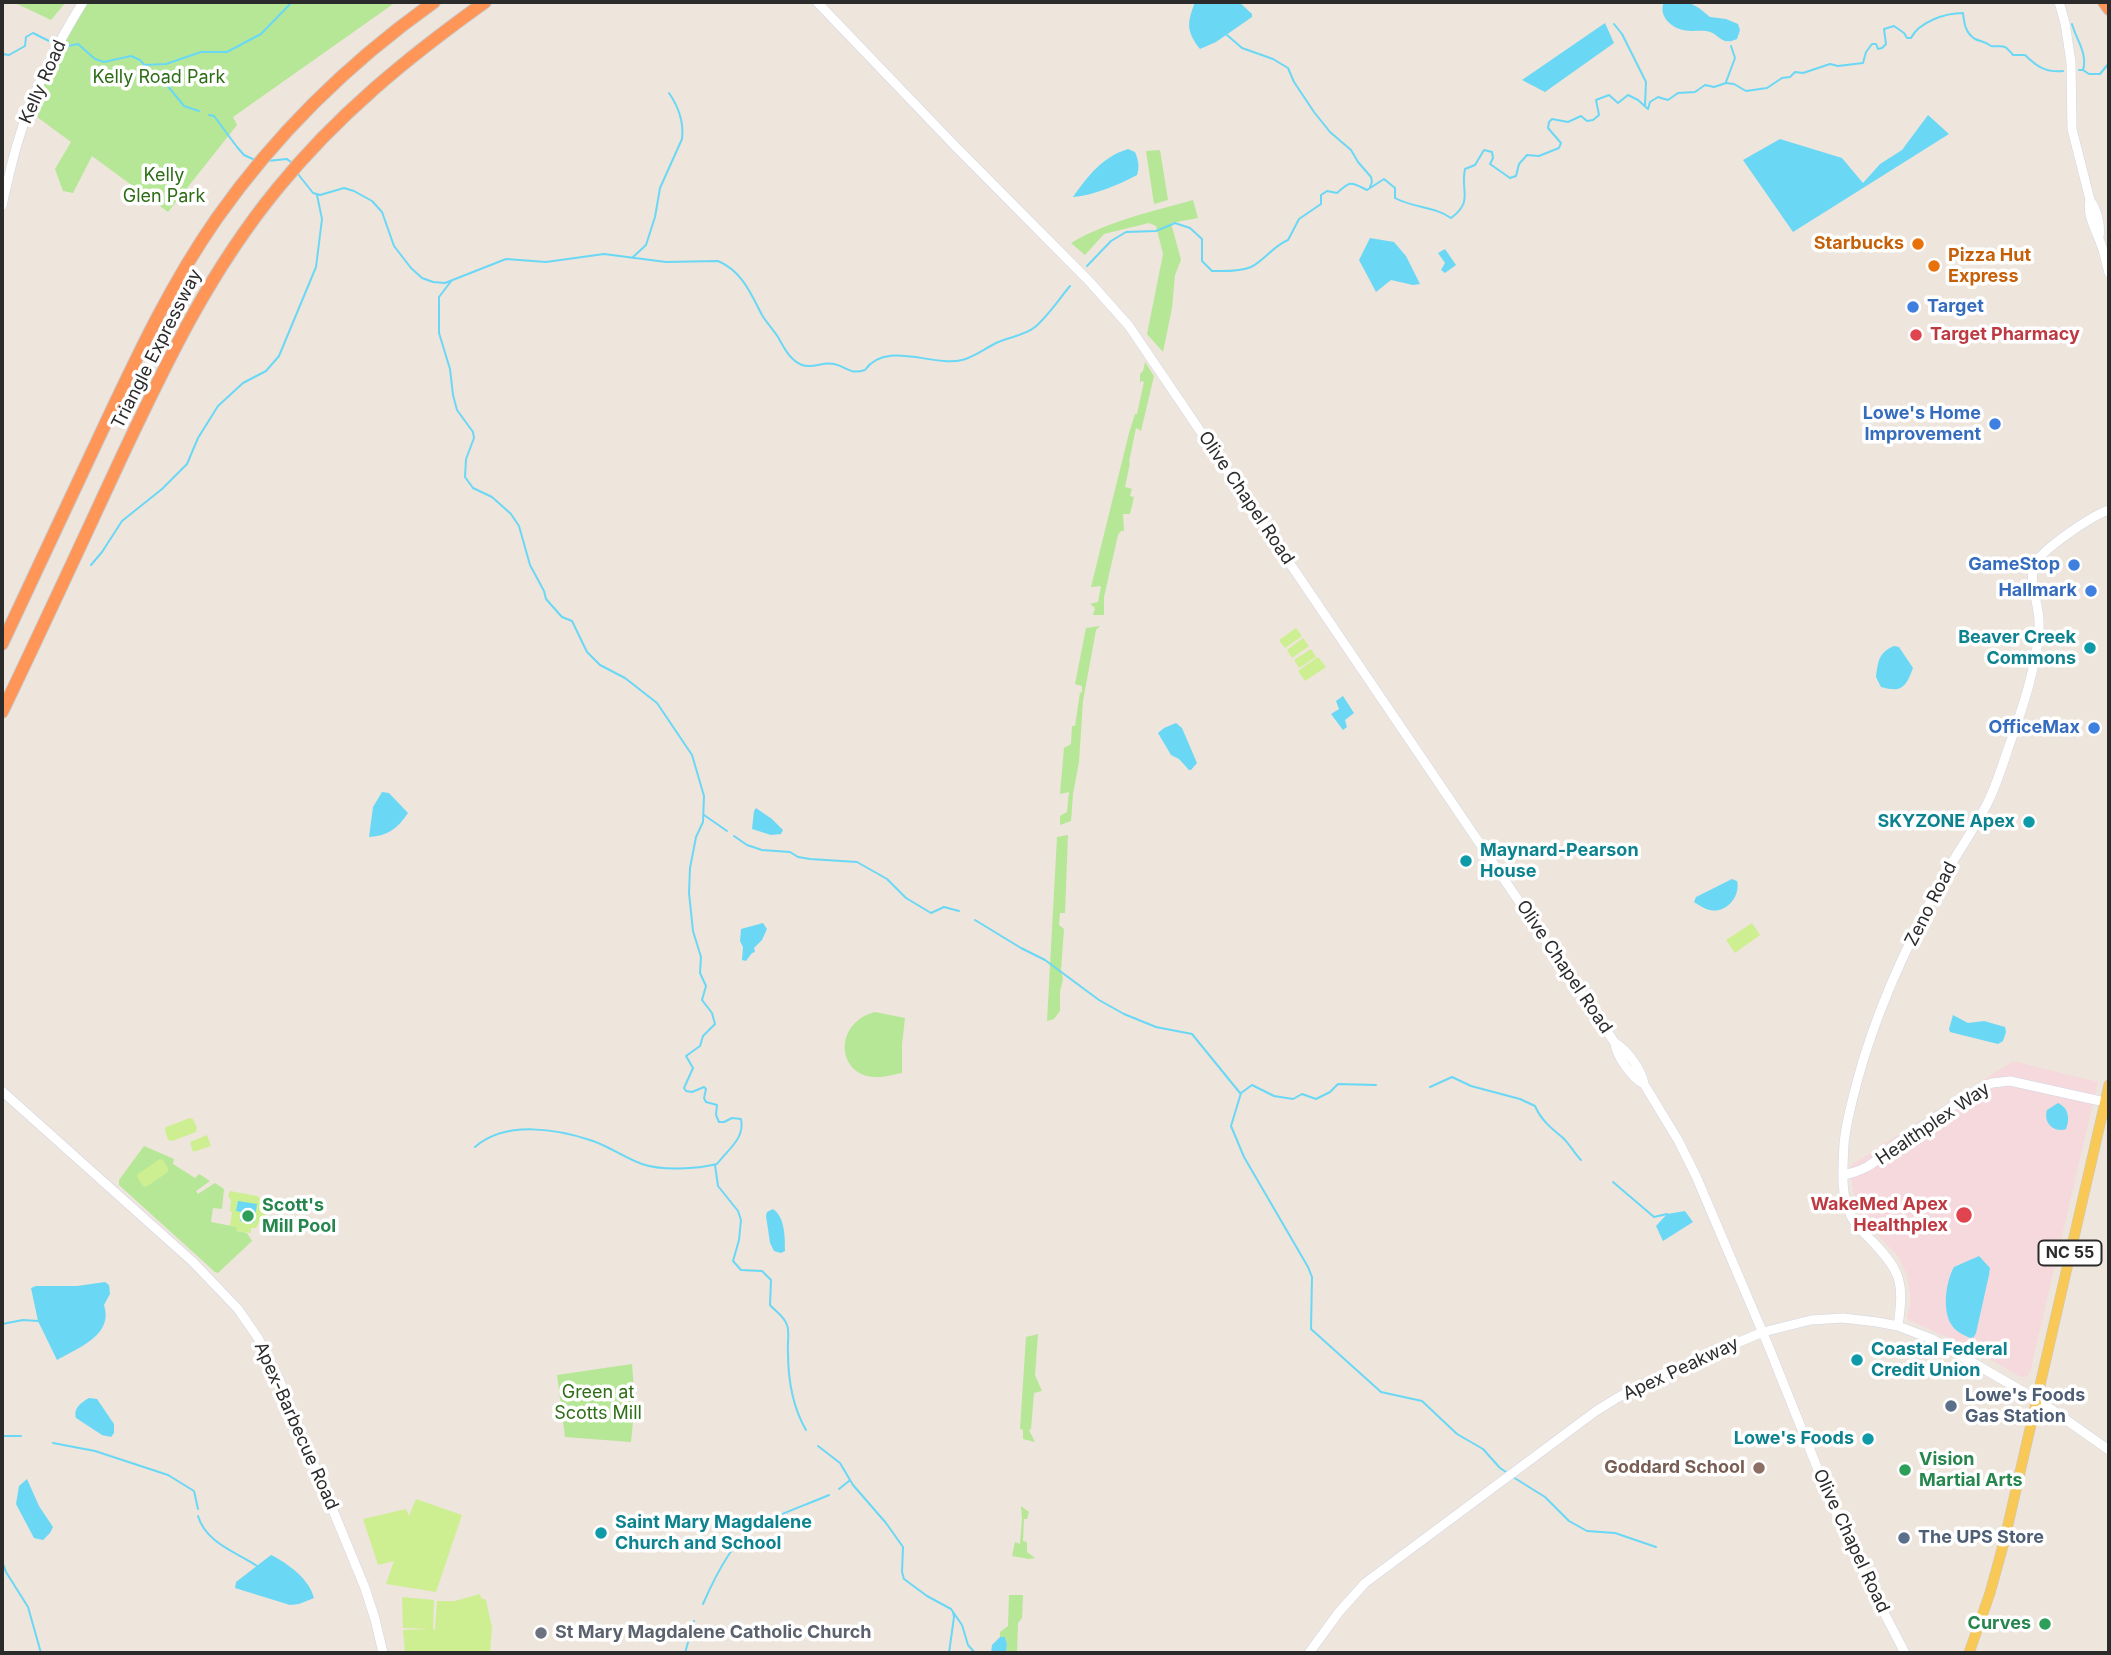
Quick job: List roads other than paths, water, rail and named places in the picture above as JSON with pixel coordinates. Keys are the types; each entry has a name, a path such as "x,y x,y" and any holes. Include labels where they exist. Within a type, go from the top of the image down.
{"highway":[{"name":"Triangle Expressway","path":"2,644 140,350 163,305 218,217 287,132 335,83 379,44 434,2"},
{"name":"Triangle Expressway","path":"2,712 182,332 240,237 277,188 349,110 411,56 485,2"},
{"path":"2107,2 2109,9"}],"main road":[{"name":"Kelly Road","path":"2,206 31,103 83,2"},
{"name":"Olive Chapel Road","path":"817,2 1121,316 1615,1043 1621,1046 1643,1076 1644,1084 1696,1176 1763,1332 1831,1502 1905,1653"},
{"path":"2059,2 2068,35 2071,62 2072,129 2100,229 2099,237 2109,273"},
{"name":"Zeno Road","path":"1898,1326 1902,1298 1898,1277 1890,1260 1852,1217 1846,1201 1843,1175 1845,1134 1850,1108 1864,1056 1901,963 1932,899 1988,801 2010,744 2034,663 2039,633 2040,613 2032,578 2034,566 2047,549 2109,510"},
{"name":"Healthplex Way","path":"1843,1175 1866,1169 1898,1143 1978,1089 1992,1083 2018,1082 2105,1102"},
{"name":"NC 55","path":"1969,1653 1990,1593 2109,1085"},
{"name":"Apex-Barbecue Road","path":"2,1091 212,1280 249,1324 279,1379 361,1579 383,1653"},
{"name":"Apex Peakway","path":"1309,1653 1333,1619 1365,1583 1596,1411 1663,1374 1763,1332 1829,1318 1856,1319 1898,1326 1932,1339 2037,1399 2109,1450"}],"water":[{"path":"1195,2 1239,2 1252,17 1216,42 1200,49 1189,27"},
{"path":"1664,2 1688,2 1710,17 1738,24 1740,30 1737,39 1727,41 1710,32 1686,31 1674,26 1664,16"},
{"path":"1605,23 1614,43 1545,92 1522,80"},
{"path":"1928,115 1949,134 1793,232 1743,160 1780,139 1842,158 1863,183 1880,164 1902,150"},
{"path":"1128,149 1135,152 1137,175 1106,189 1073,197 1103,162"},
{"path":"1370,238 1394,242 1406,256 1420,284 1391,280 1376,292 1359,260"},
{"path":"1445,249 1456,265 1445,273 1441,270 1445,263 1438,253"},
{"path":"1894,646 1899,647 1913,668 1908,680 1899,689 1881,687 1876,677 1880,658"},
{"path":"1343,696 1354,713 1345,720 1347,727 1343,730 1331,714 1339,709 1336,701"},
{"path":"1176,723 1182,728 1197,763 1191,770 1171,755 1158,733"},
{"path":"382,792 389,793 408,813 392,830 369,837 373,807"},
{"path":"756,808 783,830 781,834 771,835 752,829"},
{"path":"1732,879 1737,881 1738,887 1727,907 1716,911 1694,902 1696,897"},
{"path":"763,923 767,929 762,940 746,961 742,960 741,929"},
{"path":"1953,1015 1968,1023 1984,1021 2005,1027 2003,1041 1998,1044 1950,1032"},
{"path":"2058,1103 2068,1114 2066,1129 2062,1130 2050,1126 2046,1115 2047,1110"},
{"name":"Scott's Mill Pool","path":"238,1201 257,1204 254,1223 240,1221 241,1212 236,1211"},
{"path":"773,1209 784,1228 785,1251 781,1253 774,1251 770,1243 766,1216 767,1212"},
{"path":"1685,1211 1693,1222 1663,1241 1656,1226 1667,1214"},
{"path":"1979,1256 1990,1268 1976,1333 1970,1338 1951,1324 1946,1295 1954,1267"},
{"path":"105,1282 109,1285 110,1294 104,1305 104,1325 84,1345 57,1360 38,1321 31,1288"},
{"path":"89,1398 97,1399 114,1424 111,1437 102,1435 76,1418 77,1408"},
{"path":"27,1479 39,1506 53,1527 43,1540 34,1538 16,1504 19,1486"},
{"path":"271,1555 297,1573 308,1585 314,1598 290,1605 235,1588 236,1582"},
{"path":"1000,1637 1005,1637 1006,1653 991,1653 992,1645"}],"waterway":[{"path":"144,65 166,64 201,52 227,52 261,34 292,2"},
{"path":"1087,266 1111,241 1126,232 1156,231 1175,223 1190,228 1202,239 1202,261 1212,271 1247,269 1288,240 1299,219 1321,204 1321,195 1327,191 1337,193 1351,184 1367,190 1384,179 1395,188 1395,198 1438,211 1451,218 1464,201 1465,169 1475,165 1484,150 1492,152 1490,164 1510,178 1516,176 1519,164 1527,155 1539,156 1559,148 1561,143 1548,128 1552,119 1568,122 1581,116 1587,121 1593,120 1599,115 1596,100 1609,95 1618,103 1628,95 1648,109 1650,102 1658,97 1668,100 1678,93 1695,92 1705,85 1714,87 1726,83 1734,84 1746,91 1767,88 1795,72 1803,73 1830,64 1838,66 1863,63 1872,44 1876,44 1878,49 1886,44 1884,29 1894,26 1907,38 1911,38 1926,23 1948,15 1963,13 1967,31 1975,39 1991,46 2005,47 2013,55 2025,55 2046,70 2063,71"},
{"path":"1614,24 1622,34 1646,82 1645,105"},
{"path":"2072,24 2083,52 2083,70"},
{"path":"2,54 9,55 25,46 26,37 33,33 53,43"},
{"path":"1227,35 1242,48 1273,59 1288,68 1314,112 1330,132 1351,150 1371,177 1370,187"},
{"path":"63,47 78,44 95,59 104,62 131,56 140,60 155,77 166,84 184,106 199,111"},
{"path":"1726,82 1735,58 1731,46"},
{"path":"2079,70 2100,74 2109,63"},
{"path":"632,258 646,245 660,188 682,139 680,114 669,93"},
{"path":"209,115 214,116 244,155 255,160"},
{"path":"267,161 287,159 292,163"},
{"path":"298,174 313,193 320,195 344,188 372,201 382,212 394,246 411,268 422,278 433,282 445,283 506,259 546,262 604,254 666,262 718,261 740,277 788,353 798,363 806,366 830,363 855,372 865,370 874,361 897,355 962,360 1031,330 1070,286"},
{"path":"91,565 122,521 162,489 187,464 198,438 218,406 243,383 266,371 279,356 316,267 322,219 317,195"},
{"path":"452,280 439,297 439,333 450,369 457,410 473,432 474,438 466,459 465,477 473,488 492,497 511,514 519,526 530,565 546,599 562,617 572,621 587,652 600,665 625,678 657,703 692,755 704,796 703,822 696,837 690,868 689,893 693,931 701,957 700,973 706,986 702,1000 712,1013 715,1024 703,1036 700,1046 686,1056 693,1068 684,1088 692,1092 704,1087 706,1102 717,1105 716,1115 719,1122 732,1118 741,1119 742,1126 735,1143 717,1164 690,1168 650,1166 593,1141 564,1133 533,1129 502,1133 475,1147"},
{"path":"704,815 727,831"},
{"path":"734,836 747,845 762,850 790,852 810,859 857,862 887,879 906,898 931,913 944,907 959,911"},
{"path":"975,920 1045,960 1099,1000 1124,1014 1156,1027 1192,1034 1240,1093"},
{"path":"1430,1087 1452,1077 1471,1086 1520,1099 1535,1106 1543,1120 1565,1139 1581,1160"},
{"path":"1376,1085 1338,1084 1330,1092 1316,1099 1302,1094 1293,1099 1274,1096 1252,1085 1241,1093 1231,1126 1244,1157 1312,1277 1311,1329 1381,1392 1422,1401 1457,1434 1483,1449 1506,1472"},
{"path":"715,1165 718,1186 738,1211 741,1220 733,1261 741,1270 762,1271 771,1280 770,1305 787,1325 792,1392 797,1412 806,1430"},
{"path":"1613,1182 1654,1217 1667,1214"},
{"path":"2,1324 23,1320 38,1321"},
{"path":"2,1436 21,1436"},
{"path":"53,1443 95,1451 168,1475 194,1491 198,1509"},
{"path":"818,1446 840,1463 853,1485 903,1547 904,1579 951,1609 962,1625 968,1645 975,1653"},
{"path":"1513,1477 1545,1497 1569,1521 1587,1531 1615,1533 1656,1547"},
{"path":"839,1489 849,1481"},
{"path":"703,1604 724,1562 746,1534 772,1518 829,1495"},
{"path":"198,1516 215,1540 257,1566"},
{"path":"2,1561 28,1607 41,1653"},
{"path":"949,1653 953,1612"},
{"path":"685,1653 694,1621"}],"place":[{"name":"Starbucks","path":"1918,244"},
{"name":"Pizza Hut Express","path":"1934,266"},
{"name":"Target","path":"1913,307"},
{"name":"Target Pharmacy","path":"1916,335"},
{"name":"Lowe's Home Improvement","path":"1995,424"},
{"name":"GameStop","path":"2074,565"},
{"name":"Hallmark","path":"2091,591"},
{"name":"Beaver Creek Commons","path":"2090,648"},
{"name":"OfficeMax","path":"2094,728"},
{"name":"SKYZONE Apex","path":"2029,822"},
{"name":"Maynard-Pearson House","path":"1466,861"},
{"name":"WakeMed Apex Healthplex","path":"1964,1215"},
{"name":"Scott's Mill Pool","path":"248,1216"},
{"name":"Coastal Federal Credit Union","path":"1857,1360"},
{"name":"Lowe's Foods Gas Station","path":"1951,1406"},
{"name":"Lowe's Foods","path":"1868,1439"},
{"name":"Goddard School","path":"1759,1468"},
{"name":"Vision Martial Arts","path":"1905,1470"},
{"name":"Saint Mary Magdalene Church and School","path":"601,1533"},
{"name":"The UPS Store","path":"1904,1538"},
{"name":"Curves","path":"2045,1624"},
{"name":"St Mary Magdalene Catholic Church","path":"541,1633"}],"park label":[{"name":"Kelly Road Park","path":"159,78"},
{"name":"Kelly Glen Park","path":"164,186"},
{"name":"Green at Scotts Mill","path":"598,1403"}]}
